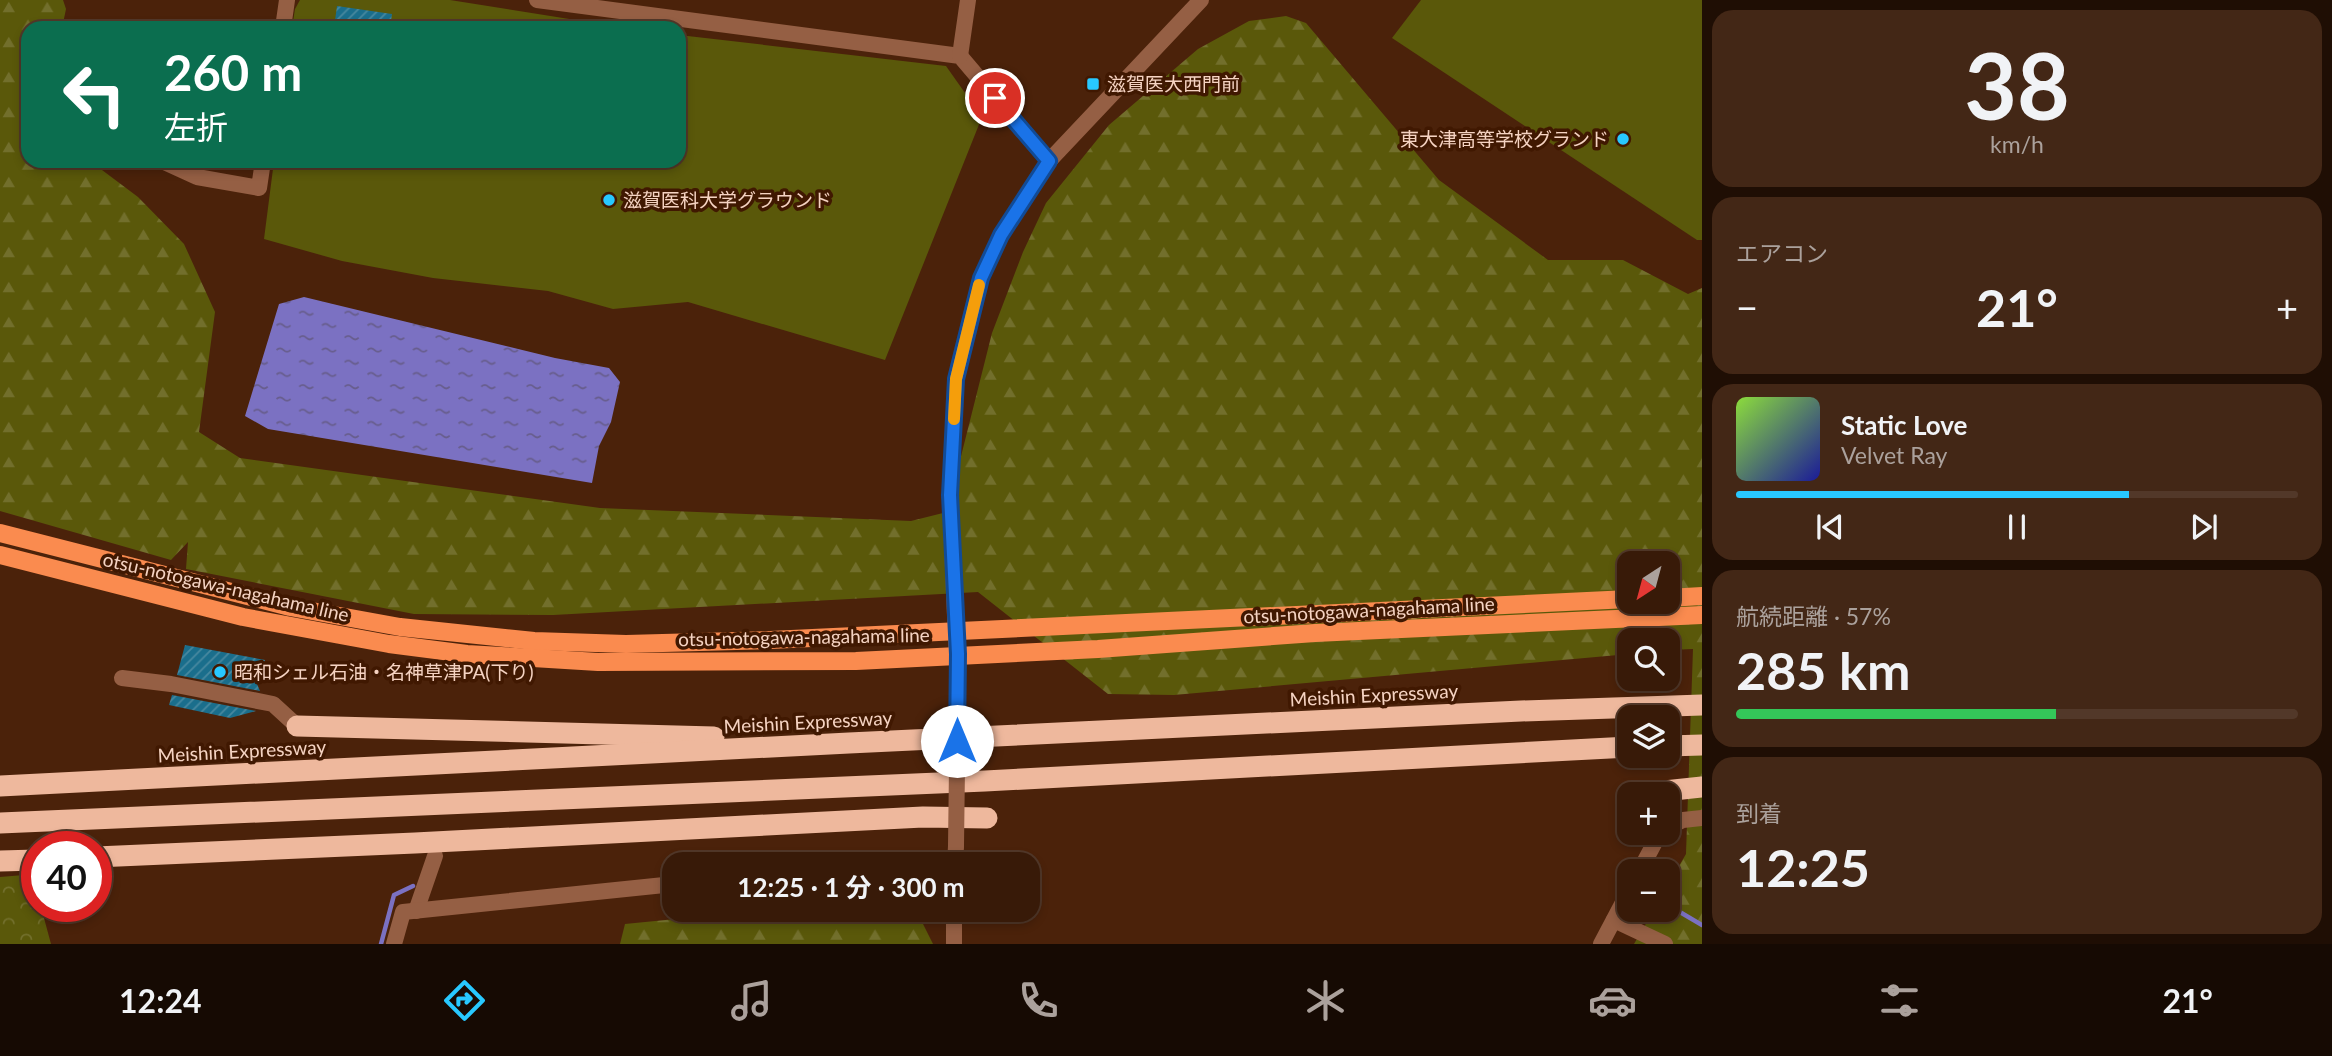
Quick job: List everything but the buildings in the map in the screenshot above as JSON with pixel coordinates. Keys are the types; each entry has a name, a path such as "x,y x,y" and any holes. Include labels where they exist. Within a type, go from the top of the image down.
{"highway":[{"name":"Meishin Expressway","path":"0,786 1521,711 1702,705"},
{"path":"297,726 849,743"},
{"path":"1680,746 1702,745"},
{"path":"0,823 985,781 1617,748"},
{"path":"1680,789 1702,787"},
{"path":"112,856 923,817 987,818"},
{"path":"0,861 21,860"}],"main road":[{"name":"otsu-notogawa-nagahama line","path":"0,533 290,607 413,628 534,640 626,644 956,633 1617,601"},
{"name":"otsu-notogawa-nagahama line","path":"0,555 243,617 389,644 467,654 598,662 856,661 1098,649 1328,632 1702,615"},
{"path":"1680,597 1702,596"}],"street":[{"path":"284,21 287,0"},
{"path":"537,0 960,56 1049,161"},
{"path":"960,56 968,0"},
{"path":"956,852 958,654 950,495 956,379 981,278 1001,235 1049,161 1201,0"},
{"path":"177,168 197,177 259,188 262,168"},
{"path":"122,678 170,684 273,704 297,726"},
{"path":"1680,822 1702,818"},
{"path":"416,911 435,856"},
{"path":"394,944 403,912 662,885"},
{"path":"1601,944 1617,914"},
{"path":"1614,920 1665,944"},
{"path":"954,922 954,944"}],"green space":[{"path":"0,0 63,0 66,9 63,21 21,21 21,168 99,168 138,197 184,244 215,312 199,432 240,458 600,508 911,521 947,512 992,333 1023,252 1046,203 1109,125 1198,49 1249,21 1286,16 1306,23 1439,180 1548,260 1623,260 1688,294 1702,288 1702,944 1634,944 1647,922 1680,922 1680,864 1686,854 1693,649 1680,650 1680,628 1617,628 1617,655 1174,695 1108,694 978,592 553,615 414,614 186,569 188,542 171,560 0,511"},
{"path":"300,0 450,0 582,21 293,21"},
{"name":"東大津高等学校グランド","path":"1421,0 1702,0 1702,240 1697,240 1392,38"},
{"name":"滋賀医科大学グラウンド","path":"686,36 946,66 982,117 885,360 688,302 613,309 548,291 433,278 342,261 264,239 273,168 686,168"},
{"path":"21,875 21,922 45,922 51,944 0,944 0,877"},
{"path":"662,920 922,922 933,944 620,944 625,924"}],"water":[{"path":"304,297 555,358 609,368 620,382 611,422 599,446 592,483 268,429 245,416 279,304"}],"waterway":[{"path":"381,944 394,895 413,886"},
{"path":"1680,912 1702,925"}],"slow traffic":[{"path":"954,419 956,379 979,285"}],"place":[{"name":"滋賀医大西門前","path":"1093,84"},
{"name":"東大津高等学校グランド","path":"1623,139"},
{"name":"滋賀医科大学グラウンド","path":"609,200"},
{"name":"昭和シェル石油・名神草津PA(下り)","path":"220,672"}],"route":[{"path":"957,741 958,654 950,495 956,379 981,278 1001,235 1049,161 995,98"}]}
